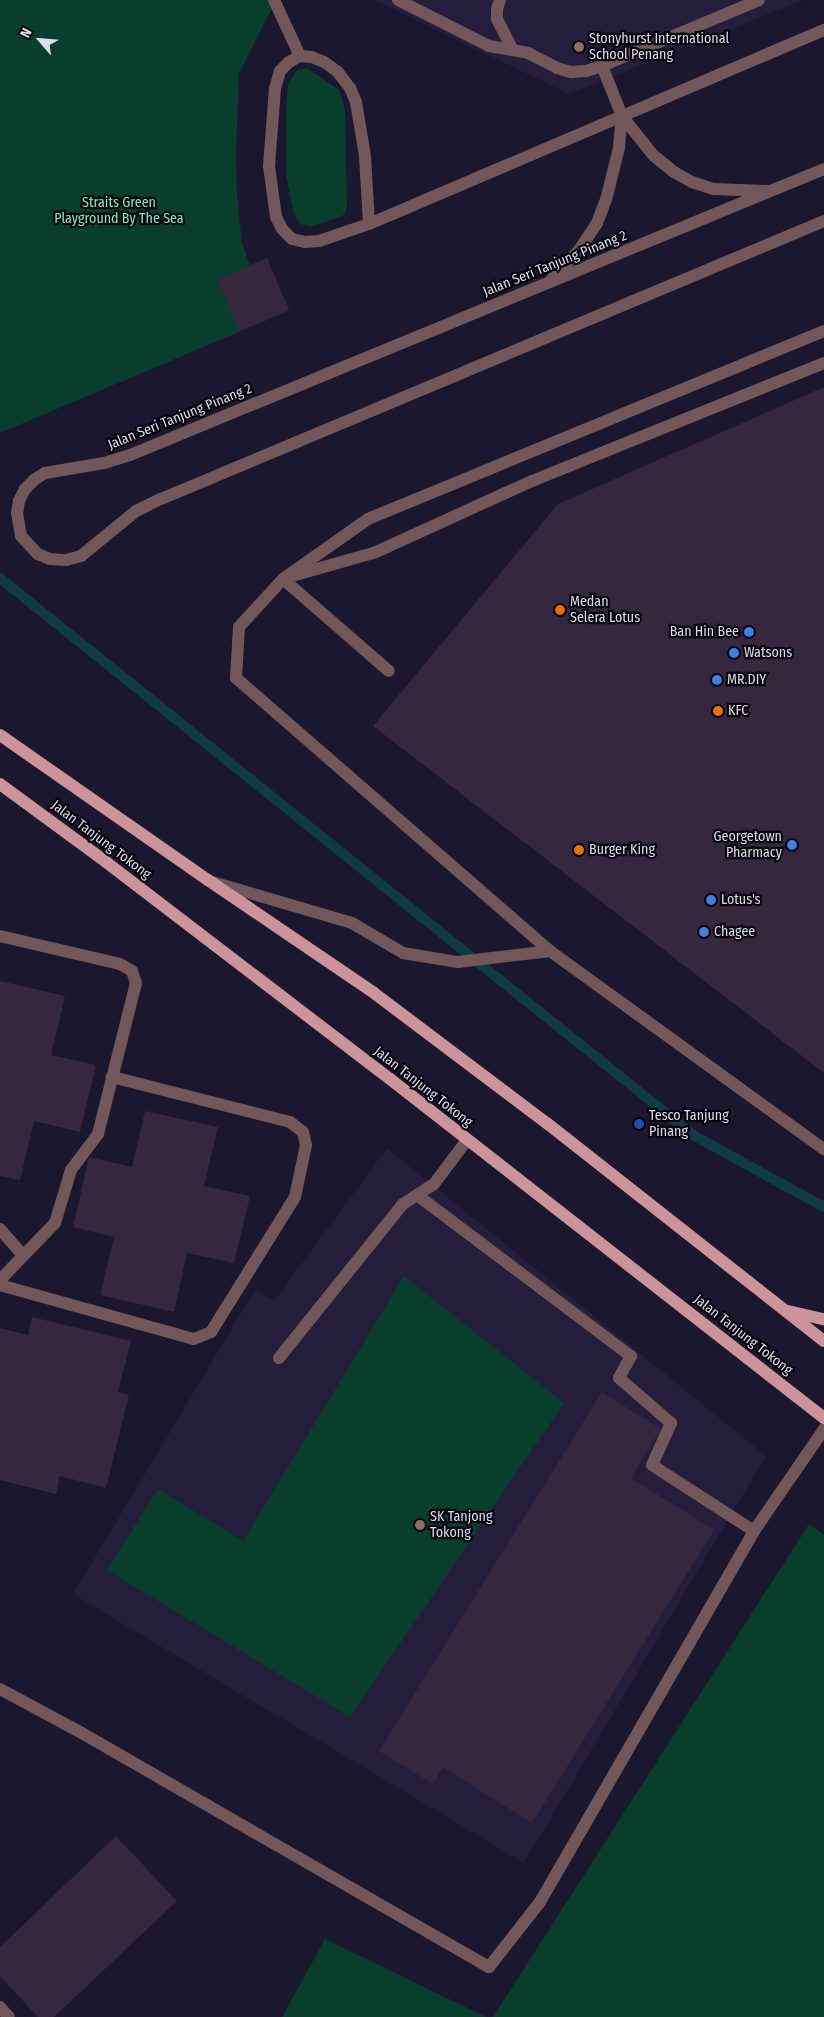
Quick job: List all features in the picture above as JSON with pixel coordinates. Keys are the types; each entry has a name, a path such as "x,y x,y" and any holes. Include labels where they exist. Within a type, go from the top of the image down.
{"main road":[{"name":"Jalan Tanjung Tokong","path":"0,735 374,993 824,1341"},
{"name":"Jalan Tanjung Tokong","path":"0,784 106,862 824,1418"},
{"path":"786,1311 824,1319"}],"street":[{"path":"274,0 300,56"},
{"path":"398,0 489,46 528,53 557,68 571,72 586,71 602,66 758,0"},
{"path":"500,0 497,8 497,19 512,49"},
{"path":"369,224 365,156 356,102 350,88 338,72 324,62 312,57 300,56 288,62 280,71 275,88 269,166 276,217 282,229 292,239 305,242 319,241 369,224 824,30"},
{"path":"602,66 622,116 653,155 674,172 692,182 714,189 770,192"},
{"path":"548,284 579,250 600,215 618,156 622,116"},
{"name":"Jalan Seri Tanjung Pinang 2","path":"824,169 130,455 104,463 45,473 25,489 19,501 16,513 21,536 38,554 50,559 66,560 80,556 136,511 160,500 824,221"},
{"path":"824,331 368,519 283,579 240,627 236,678 550,951 824,1149"},
{"path":"283,579 376,552 532,481 824,363"},
{"path":"283,579 389,671"},
{"path":"208,880 352,923 403,953 458,962 550,951"},
{"path":"0,936 120,964 132,971 136,983 98,1134 71,1170 55,1223 0,1280"},
{"path":"0,1285 194,1339 211,1332 295,1197 306,1145 303,1132 290,1122 112,1077"},
{"path":"280,1358 403,1204 434,1184 467,1140"},
{"path":"417,1195 631,1356 618,1378 671,1422 652,1465 754,1531"},
{"path":"0,1230 23,1255"},
{"path":"0,1689 80,1732 489,1967 540,1902 754,1531 824,1429"},
{"path":"0,2007 9,2017"}],"shaded area":[{"name":"Stonyhurst International School Penang","path":"374,0 803,0 569,94"},
{"name":"SK Tanjong Tokong","path":"387,1148 766,1456 524,1863 73,1594 255,1290 274,1301"}],"green space":[{"name":"Straits Green Playground By The Sea","path":"0,0 276,0 239,74 236,152 237,195 242,243 250,265 239,332 0,433"},
{"path":"307,68 338,89 342,98 345,110 347,206 345,214 340,217 310,227 300,224 294,215 286,175 288,84 297,70"},
{"path":"404,1276 564,1403 350,1717 107,1570 158,1489 243,1541"},
{"path":"809,1524 824,1535 824,2017 493,2017"},
{"path":"325,1939 486,2017 282,2017"}],"building":[{"path":"267,258 289,310 240,332 217,279"},
{"name":"Lotus's","path":"824,387 824,1073 373,726 558,504"},
{"path":"0,981 65,996 51,1055 96,1065 80,1132 34,1121 20,1180 0,1176"},
{"path":"145,1111 218,1127 204,1186 250,1196 234,1263 187,1253 174,1312 100,1295 114,1237 73,1227 89,1157 132,1167"},
{"path":"32,1317 131,1341 118,1392 129,1395 106,1488 60,1476 56,1494 0,1480 0,1328 28,1335"},
{"path":"602,1392 661,1429 631,1478 714,1530 532,1823 443,1767 433,1784 379,1751"},
{"path":"116,1836 177,1901 54,2017 38,2017 0,1976 0,1947"}],"waterway":[{"path":"0,578 693,1135 824,1207"}],"place":[{"name":"Stonyhurst International School Penang","path":"579,47"},
{"name":"Medan Selera Lotus","path":"560,610"},
{"name":"Ban Hin Bee","path":"749,632"},
{"name":"Watsons","path":"734,653"},
{"name":"MR.DIY","path":"717,680"},
{"name":"KFC","path":"718,711"},
{"name":"Georgetown Pharmacy","path":"792,845"},
{"name":"Burger King","path":"579,850"},
{"name":"Lotus's","path":"711,900"},
{"name":"Chagee","path":"704,932"},
{"name":"Tesco Tanjung Pinang","path":"639,1124"},
{"name":"SK Tanjong Tokong","path":"420,1525"}]}
